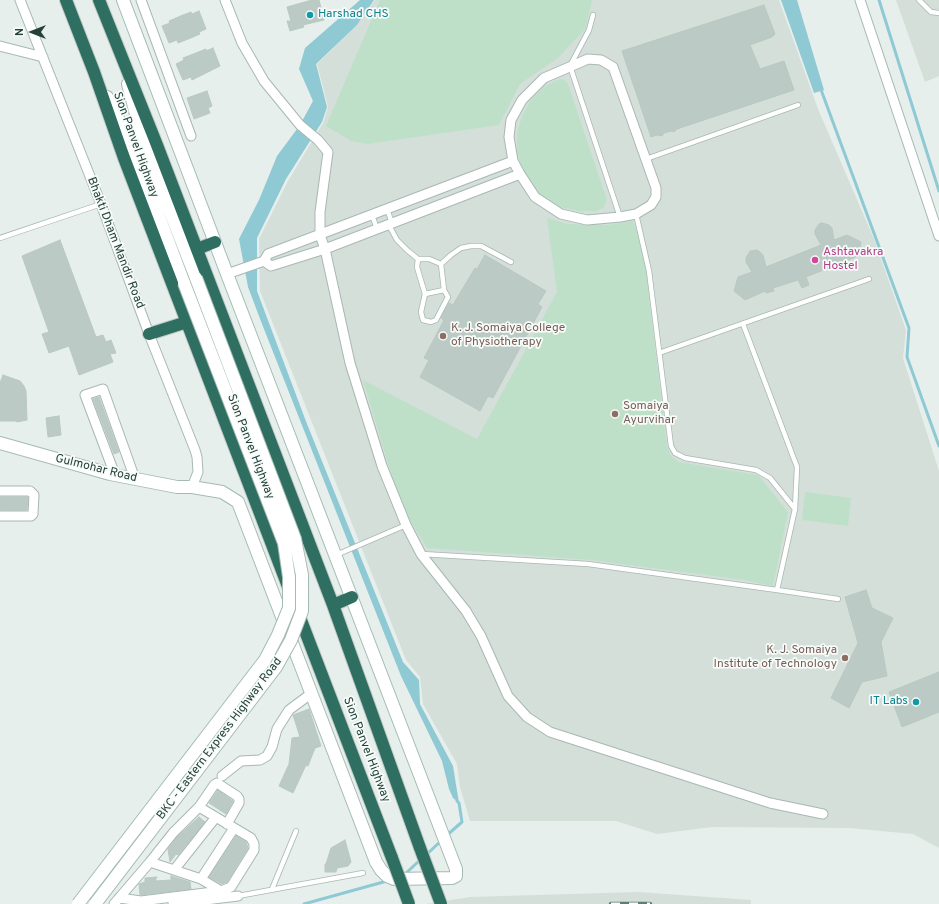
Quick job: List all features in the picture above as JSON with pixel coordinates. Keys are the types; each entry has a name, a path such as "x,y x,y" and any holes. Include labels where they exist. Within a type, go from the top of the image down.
{"highway":[{"name":"Sion Panvel Highway","path":"66,0 94,72 124,158 409,904"},
{"name":"Sion Panvel Highway","path":"99,0 157,145 333,605 441,904"},
{"path":"197,249 215,242"},
{"path":"149,334 187,322"},
{"path":"333,605 352,597"}],"main road":[{"path":"123,0 215,242 232,272 352,597"},
{"name":"BKC - Eastern Express Highway Road","path":"95,904 276,667 290,640 302,611 302,575 295,539 144,145 123,61"},
{"name":"BKC - Eastern Express Highway Road","path":"78,904 265,660 278,635 289,608 289,577 284,543 134,150 94,72"},
{"name":"Gulmohar Road","path":"0,443 115,475 177,487 192,487 222,492 238,502 376,862 381,870 391,878 452,878 456,876 456,869 352,597"}],"street":[{"name":"Bhakti Dham Mandir Road","path":"20,0 197,457 198,472 192,487"},
{"path":"141,0 191,136"},
{"path":"225,0 242,43 264,81 300,125 314,136 328,152 320,212 320,235 325,249 350,364 382,466 406,525 421,554 466,611 481,636 508,696 527,717 550,732 770,803 824,814"},
{"path":"860,0 939,236"},
{"path":"0,46 43,57"},
{"path":"588,59 601,60 613,67 646,159 656,188 656,197 651,204 636,214 587,220 561,214 535,197 513,161 509,138 511,120 522,100 544,78 588,59"},
{"path":"232,272 262,262 268,254 513,161"},
{"path":"262,262 271,266 325,249 520,174"},
{"path":"115,475 86,395 103,388 135,479"},
{"path":"109,460 127,456"},
{"path":"0,491 30,491 34,495 33,514 31,516 0,516"},
{"path":"222,776 241,761 260,760 267,756 272,747 277,729 289,710 312,693"},
{"path":"117,901 173,833 199,807 214,785 218,784 237,796 239,803 231,826 201,879"},
{"path":"117,901 141,901 221,891 232,887 254,850 254,844 251,838 199,807"},
{"path":"174,870 216,817"},
{"path":"150,862 201,879 221,891"},
{"path":"173,904 238,896"}],"lane":[{"path":"919,0 931,12 939,13"},
{"path":"593,15 589,30 570,66 620,217"},
{"path":"646,159 798,105"},
{"path":"0,238 100,204"},
{"path":"387,209 391,229 397,240 418,259 429,260 441,264"},
{"path":"636,214 649,270 671,446 676,453 685,458 756,470 770,478 795,509"},
{"path":"372,215 377,229"},
{"path":"441,264 461,248 471,246 481,246 511,262"},
{"path":"418,259 417,267 425,294 422,312 423,320 431,322 436,320 448,296 444,290 441,264"},
{"path":"659,353 869,279"},
{"path":"425,294 444,290"},
{"path":"743,324 797,467 795,509 777,590"},
{"path":"336,555 406,525"},
{"path":"421,554 588,564 838,599"},
{"path":"272,889 296,832"},
{"path":"238,896 363,874"}],"shaded area":[{"name":"Somaiya Ayurvihar","path":"375,0 779,0 818,109 874,239 906,330 903,358 939,471 939,848 913,834 849,828 712,827 657,834 616,821 470,821 460,787 457,764 423,704 420,677 406,660 260,291 259,239 288,181 323,123 328,107 317,64 357,25"},
{"path":"896,0 939,0 939,76 925,82"},
{"path":"638,892 751,900 751,904 426,904 470,897"}],"green space":[{"path":"380,0 592,0 586,28 558,58 520,84 499,125 368,144 351,141 326,126"},
{"path":"561,79 565,80 568,84 607,200 603,208 596,211 578,211 560,207 544,198 531,185 522,169 517,152 517,133 522,116 531,100 544,87"},
{"path":"547,218 568,224 607,225 633,221 646,254 648,289 667,446 671,456 679,462 758,475 788,512 773,586 744,580 591,560 427,548 400,504 363,380 477,439 557,292"},
{"path":"805,492 851,498 848,526 802,520"}],"water":[{"path":"360,0 374,0 357,25 316,64 327,107 322,122 286,179 257,238 257,291 307,424 403,662 419,680 420,704 453,766 459,803 453,798 449,789 442,761 401,676 262,324 248,287 239,239 259,200 277,156 300,125 313,101 299,69 305,48"},
{"path":"781,0 797,0 824,90 814,93"}],"building":[{"name":"Harshad CHS","path":"312,0 319,0 324,20 303,25 304,27 290,31 287,21 291,21 287,7"},
{"path":"764,5 775,34 772,37 750,45 760,69 784,61 794,90 677,129 674,132 671,131 664,133 662,136 657,135 651,137 622,51"},
{"path":"199,11 206,29 199,32 200,34 178,43 177,40 169,43 162,26 183,15 191,12 192,14"},
{"path":"213,48 220,66 192,80 191,77 183,80 176,64 184,60 183,58 206,49 206,51"},
{"path":"207,91 212,106 208,108 210,113 194,119 187,98"},
{"name":"Ashtavakra Hostel","path":"822,223 829,225 832,228 834,240 847,235 861,242 858,256 806,277 809,285 802,288 798,280 773,288 774,291 766,293 765,291 745,300 734,291 738,277 752,272 746,262 746,258 750,251 757,250 763,255 766,267 821,245 815,234 815,230 819,224"},
{"path":"60,240 96,337 103,335 106,342 111,340 116,353 110,354 113,362 79,375 69,346 49,353 42,334 49,332 22,256"},
{"path":"485,255 546,291 538,304 542,307 493,398 488,396 480,411 420,377 429,360 424,358 444,320 441,318 449,303 453,305 475,268 477,269"},
{"path":"3,375 20,381 24,386 26,391 27,420 17,422 0,421 0,383"},
{"path":"99,397 119,452 114,454 93,399"},
{"path":"59,416 61,435 48,437 46,418"},
{"path":"0,497 28,497 27,510 0,510"},
{"path":"866,590 872,608 893,618 881,642 887,676 862,682 849,708 831,698 858,643 845,597"},
{"name":"IT Labs","path":"939,672 939,712 902,727 889,692"},
{"path":"309,709 321,746 315,748 308,766 306,765 293,793 279,786 289,764 292,738 300,737 293,715"},
{"path":"218,790 233,801 226,814 209,803"},
{"path":"199,817 205,822 178,855 176,854 170,862 168,849 177,837"},
{"path":"236,836 246,842 248,848 227,882 222,884 209,877"},
{"path":"345,840 351,862 348,866 337,868 336,872 325,872 325,864 331,848"},
{"path":"171,876 190,882 191,889 140,895 139,884 145,882 145,878 157,877 155,881 171,880"}],"waterway":[{"path":"879,0 939,191"},
{"path":"820,87 909,328 907,357 939,446"},
{"path":"446,836 462,822 459,803 457,801"},
{"path":"426,855 442,840"},
{"path":"404,875 420,860"},
{"path":"304,904 387,881"}],"railway":[{"path":"611,904 650,904"}],"place":[{"name":"Harshad CHS","path":"310,15"},
{"name":"Ashtavakra Hostel","path":"815,260"},
{"name":"K. J. Somaiya College of Physiotherapy","path":"443,336"},
{"name":"Somaiya Ayurvihar","path":"615,414"},
{"name":"K. J. Somaiya Institute of Technology","path":"845,658"},
{"name":"IT Labs","path":"916,702"}]}
